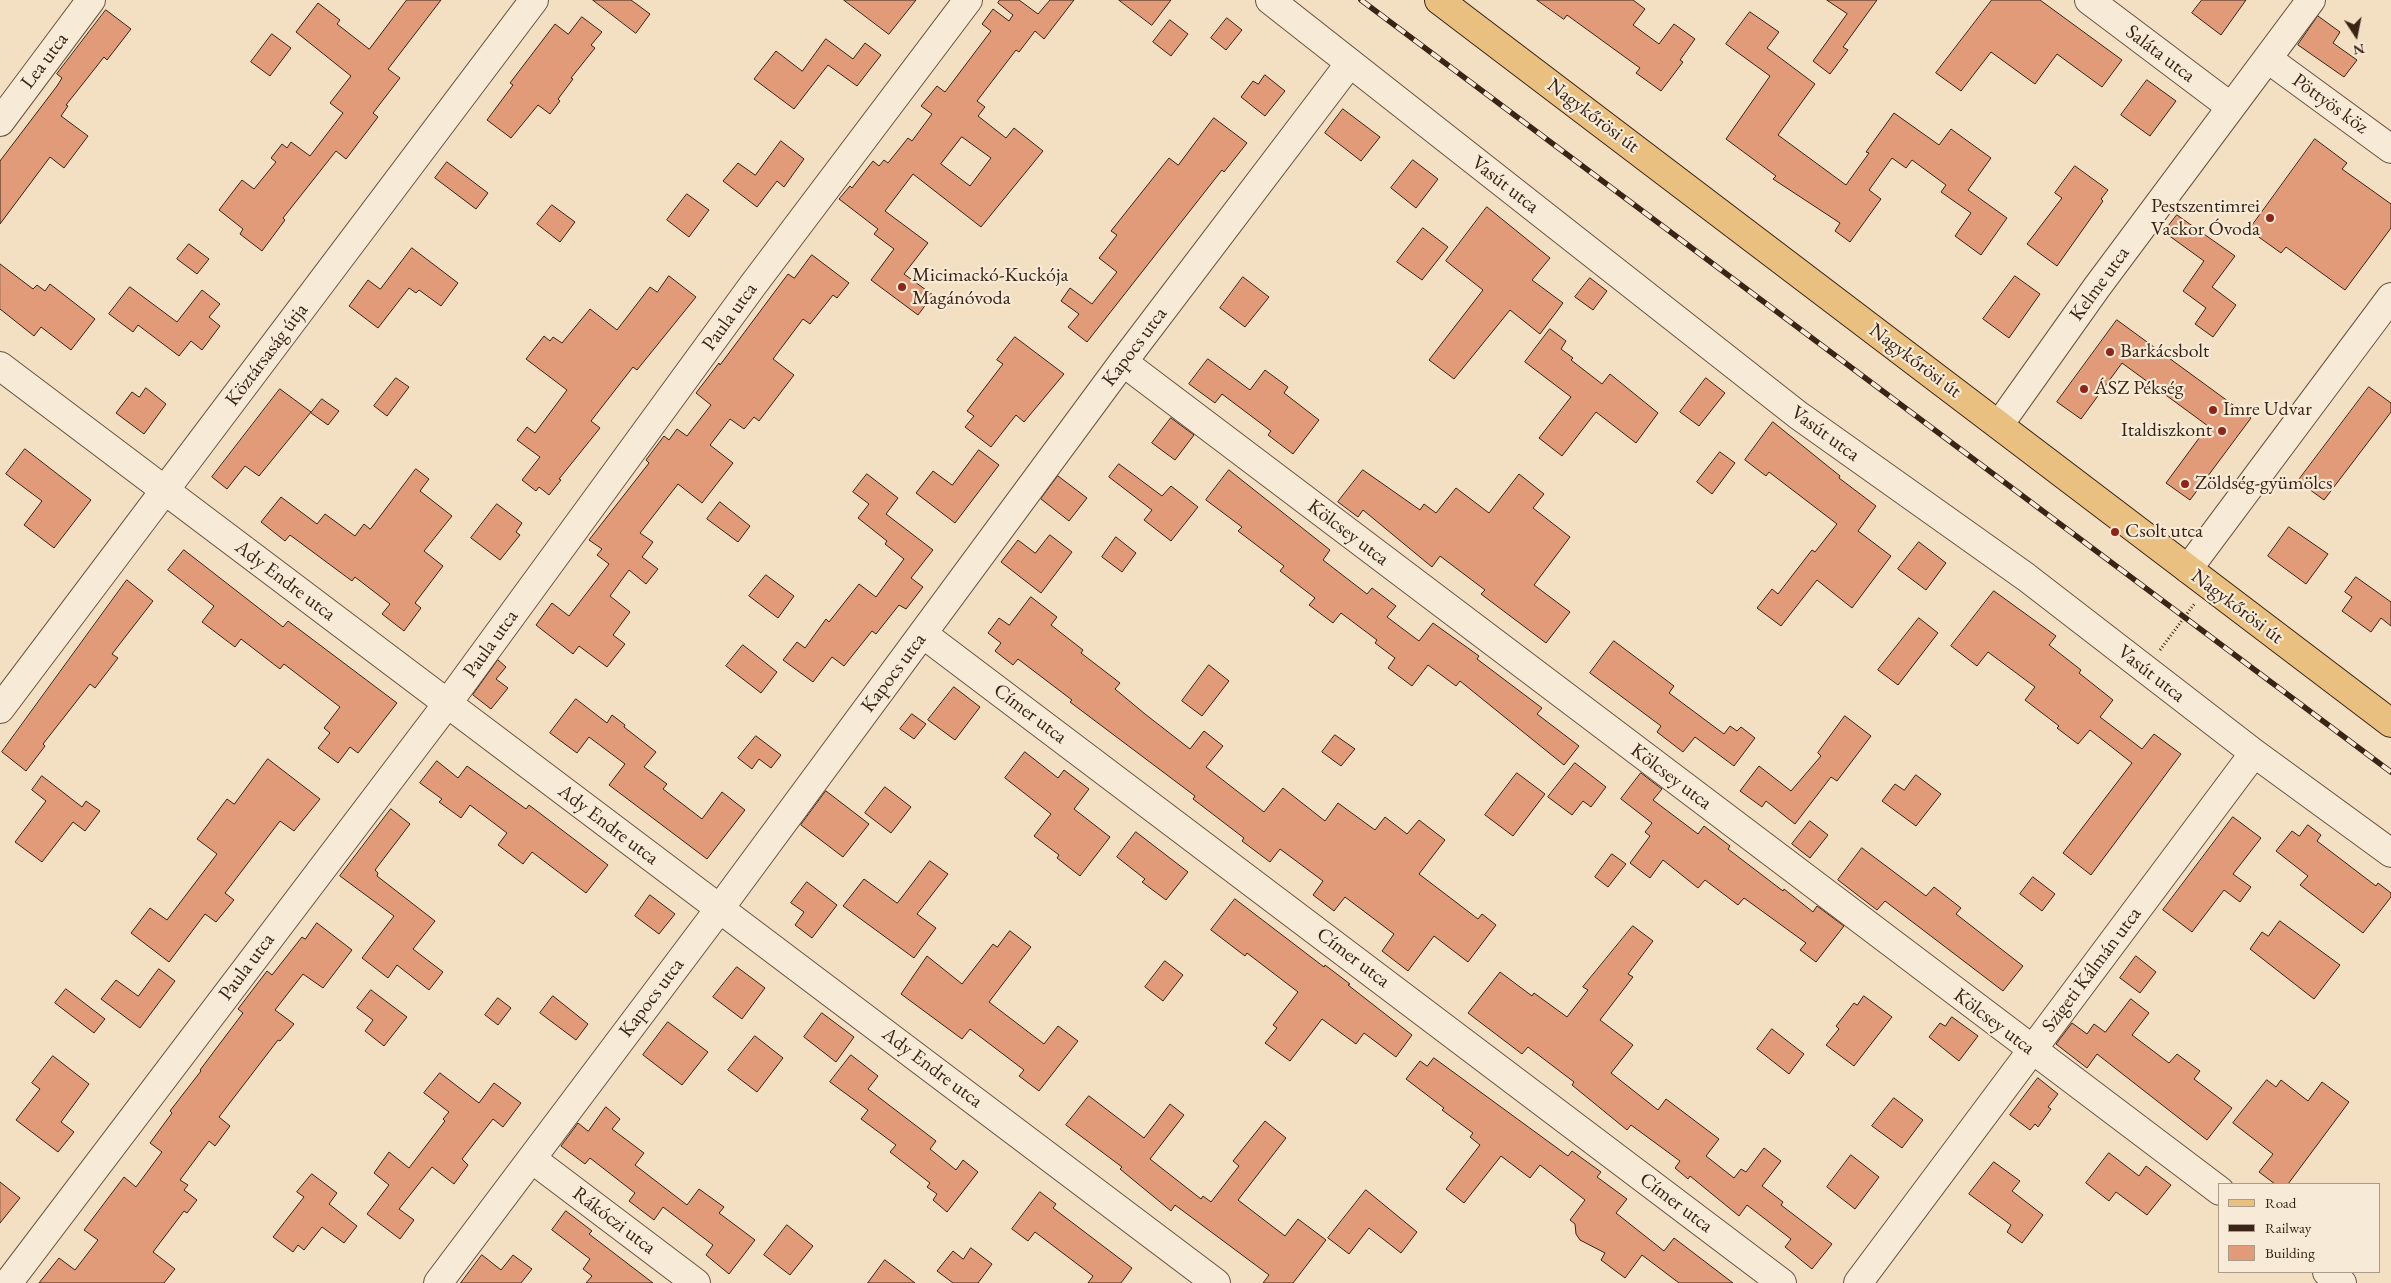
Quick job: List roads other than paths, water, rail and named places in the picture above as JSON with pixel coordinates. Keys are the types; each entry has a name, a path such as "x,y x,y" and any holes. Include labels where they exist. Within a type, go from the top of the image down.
{"main road":[{"name":"Nagykőrösi út","path":"1439,0 2391,723"}],"street":[{"name":"Lea utca","path":"0,122 91,0"},
{"name":"Köztársaság útja","path":"0,709 534,0"},
{"name":"Paula utca","path":"8,1283 446,704 754,286 968,0"},
{"name":"Vasút utca","path":"1270,0 1798,415 2026,577 2254,753 2391,853"},
{"name":"Saláta utca","path":"2089,0 2231,107"},
{"name":"Kelme utca","path":"1999,424 2096,286 2311,0"},
{"name":"Pöttyös köz","path":"2268,59 2391,149"},
{"name":"Kapocs utca","path":"438,1283 720,908 1123,362 1350,64"},
{"path":"2188,569 2391,297"},
{"name":"Kölcsey utca","path":"1123,362 2218,1190"},
{"name":"Ady Endre utca","path":"0,366 1216,1283"},
{"name":"Címer utca","path":"923,634 1782,1283"},
{"name":"Szigeti Kálmán utca","path":"1858,1283 2254,753"},
{"name":"Rákóczi utca","path":"532,1159 696,1283"},
{"path":"2328,1273 2342,1283"}],"railway":[{"path":"1361,0 2391,772"}],"place":[{"name":"Pestszentimrei Vackor Óvoda","path":"2270,218"},
{"name":"Micimackó-Kuckója Magánóvoda","path":"902,287"},
{"name":"Barkácsbolt","path":"2110,352"},
{"name":"ÁSZ Pékség","path":"2084,389"},
{"name":"Imre Udvar","path":"2213,410"},
{"name":"Italdiszkont","path":"2222,431"},
{"name":"Zöldség-gyümölcs","path":"2185,484"},
{"name":"Csolt utca","path":"2115,532"}]}
